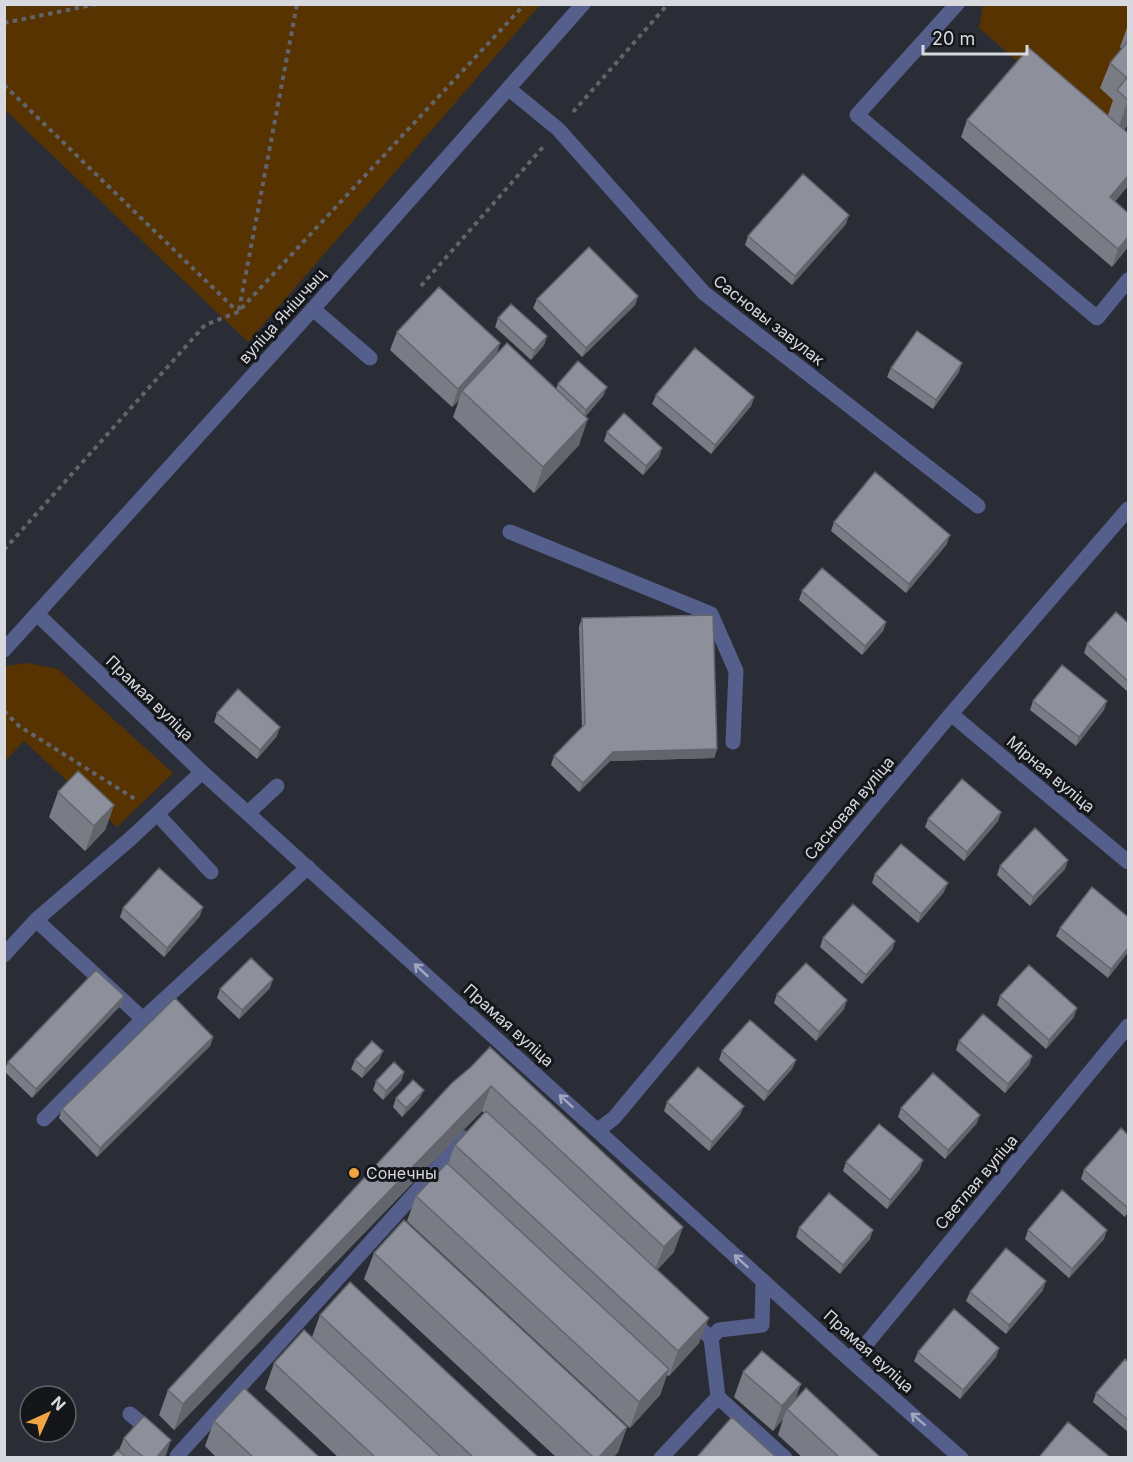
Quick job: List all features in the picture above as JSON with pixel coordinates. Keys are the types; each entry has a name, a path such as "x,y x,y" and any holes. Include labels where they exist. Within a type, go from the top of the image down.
{"street":[{"name":"вуліца Янішчыц","path":"4,650 313,309 583,4"},
{"path":"957,4 857,115 1098,318 1128,280"},
{"name":"Сасновы завулак","path":"508,88 558,129 704,293 978,506"},
{"path":"313,309 370,358"},
{"name":"Сасновая вуліца","path":"598,1130 614,1118 951,714 1128,509"},
{"path":"510,532 711,614 736,671 733,742"},
{"name":"Прамая вуліца","path":"37,614 202,772 961,1458"},
{"name":"Мірная вуліца","path":"951,714 1128,862"},
{"path":"4,955 36,920 202,772"},
{"path":"248,813 277,786"},
{"path":"158,813 211,872"},
{"path":"44,1119 143,1019 308,867"},
{"path":"36,920 143,1019"},
{"name":"Светлая вуліца","path":"849,1359 867,1343 1128,1026"},
{"path":"130,1414 172,1451 476,1126"},
{"path":"711,1338 719,1330 762,1326 763,1281"},
{"path":"676,1307 711,1338 718,1397 785,1458"},
{"path":"661,1458 718,1397"}],"path":[{"path":"4,23 97,4"},
{"path":"238,312 297,4"},
{"path":"4,550 205,325 238,312 525,4"},
{"path":"4,85 238,312"},
{"path":"4,711 19,726 158,813"}],"shaded area":[{"path":"4,5 540,5 248,342 5,110"},
{"path":"983,5 1128,5 1128,56 1123,108 1101,133 979,28"},
{"path":"27,663 58,669 173,773 117,827 24,741 5,761 4,668"}],"building":[{"path":"1128,41 1128,76 1127,78 1110,63"},
{"path":"1029,48 1128,133 1128,176 1110,197 1128,213 1128,237 1118,249 967,120"},
{"path":"1128,76 1128,100 1117,90"},
{"path":"803,174 849,215 795,276 748,236"},
{"path":"589,247 638,296 586,348 537,299"},
{"path":"439,287 500,343 458,389 397,332"},
{"path":"511,304 547,336 534,351 498,318"},
{"path":"917,331 962,363 936,400 891,368"},
{"path":"507,343 588,419 543,467 462,391"},
{"path":"695,348 754,397 715,445 656,395"},
{"path":"578,361 607,387 586,410 558,384"},
{"path":"624,413 662,448 646,466 607,432"},
{"path":"875,472 950,535 909,584 834,522"},
{"path":"822,568 886,622 865,646 802,591"},
{"path":"1116,612 1128,623 1128,681 1087,644"},
{"path":"713,615 717,749 613,752 583,783 554,756 585,724 582,618"},
{"path":"1062,665 1107,701 1079,737 1033,701"},
{"path":"238,689 280,727 260,750 217,713"},
{"path":"78,771 114,805 94,826 58,792"},
{"path":"962,779 1001,812 967,852 928,819"},
{"path":"1035,828 1068,860 1033,897 1000,866"},
{"path":"901,844 948,883 921,914 875,874"},
{"path":"159,868 203,907 167,948 123,908"},
{"path":"1092,887 1128,917 1128,948 1111,969 1060,928"},
{"path":"853,904 895,941 866,975 823,938"},
{"path":"251,958 273,979 242,1010 220,989"},
{"path":"806,963 847,1000 819,1032 777,994"},
{"path":"1029,965 1077,1008 1049,1040 1000,996"},
{"path":"96,970 124,996 36,1089 8,1062"},
{"path":"175,998 213,1037 100,1148 62,1109"},
{"path":"983,1014 1032,1056 1008,1084 959,1041"},
{"path":"750,1020 796,1060 768,1092 722,1051"},
{"path":"372,1041 383,1051 365,1069 355,1060"},
{"path":"490,1047 683,1227 664,1247 491,1086 183,1404 168,1390 452,1083"},
{"path":"394,1062 404,1072 386,1091 376,1081"},
{"path":"698,1067 744,1106 712,1142 667,1102"},
{"path":"933,1073 980,1115 948,1150 901,1108"},
{"path":"413,1080 424,1090 406,1108 396,1098"},
{"path":"486,1111 709,1318 678,1351 455,1145"},
{"path":"879,1124 923,1160 890,1200 846,1162"},
{"path":"1121,1128 1128,1135 1128,1208 1084,1170"},
{"path":"447,1163 669,1369 639,1402 416,1196"},
{"path":"1062,1190 1107,1230 1072,1269 1028,1230"},
{"path":"829,1193 873,1230 843,1265 799,1228"},
{"path":"404,1220 627,1427 598,1458 594,1458 374,1253"},
{"path":"1006,1248 1046,1281 1009,1325 970,1292"},
{"path":"350,1282 539,1458 474,1458 320,1315"},
{"path":"954,1309 999,1348 963,1390 918,1352"},
{"path":"304,1330 442,1458 376,1458 274,1363"},
{"path":"762,1351 801,1384 782,1406 743,1372"},
{"path":"1125,1359 1128,1362 1128,1420 1096,1393"},
{"path":"244,1388 320,1458 254,1458 214,1421"},
{"path":"806,1388 881,1458 840,1458 787,1409"},
{"path":"144,1416 171,1440 156,1458 145,1458 124,1438"},
{"path":"732,1417 777,1458 696,1458"},
{"path":"1068,1422 1111,1458 1041,1458 1040,1456"},
{"path":"118,1450 127,1458 111,1458"}],"place":[{"name":"Сонечны","path":"354,1173"}]}
